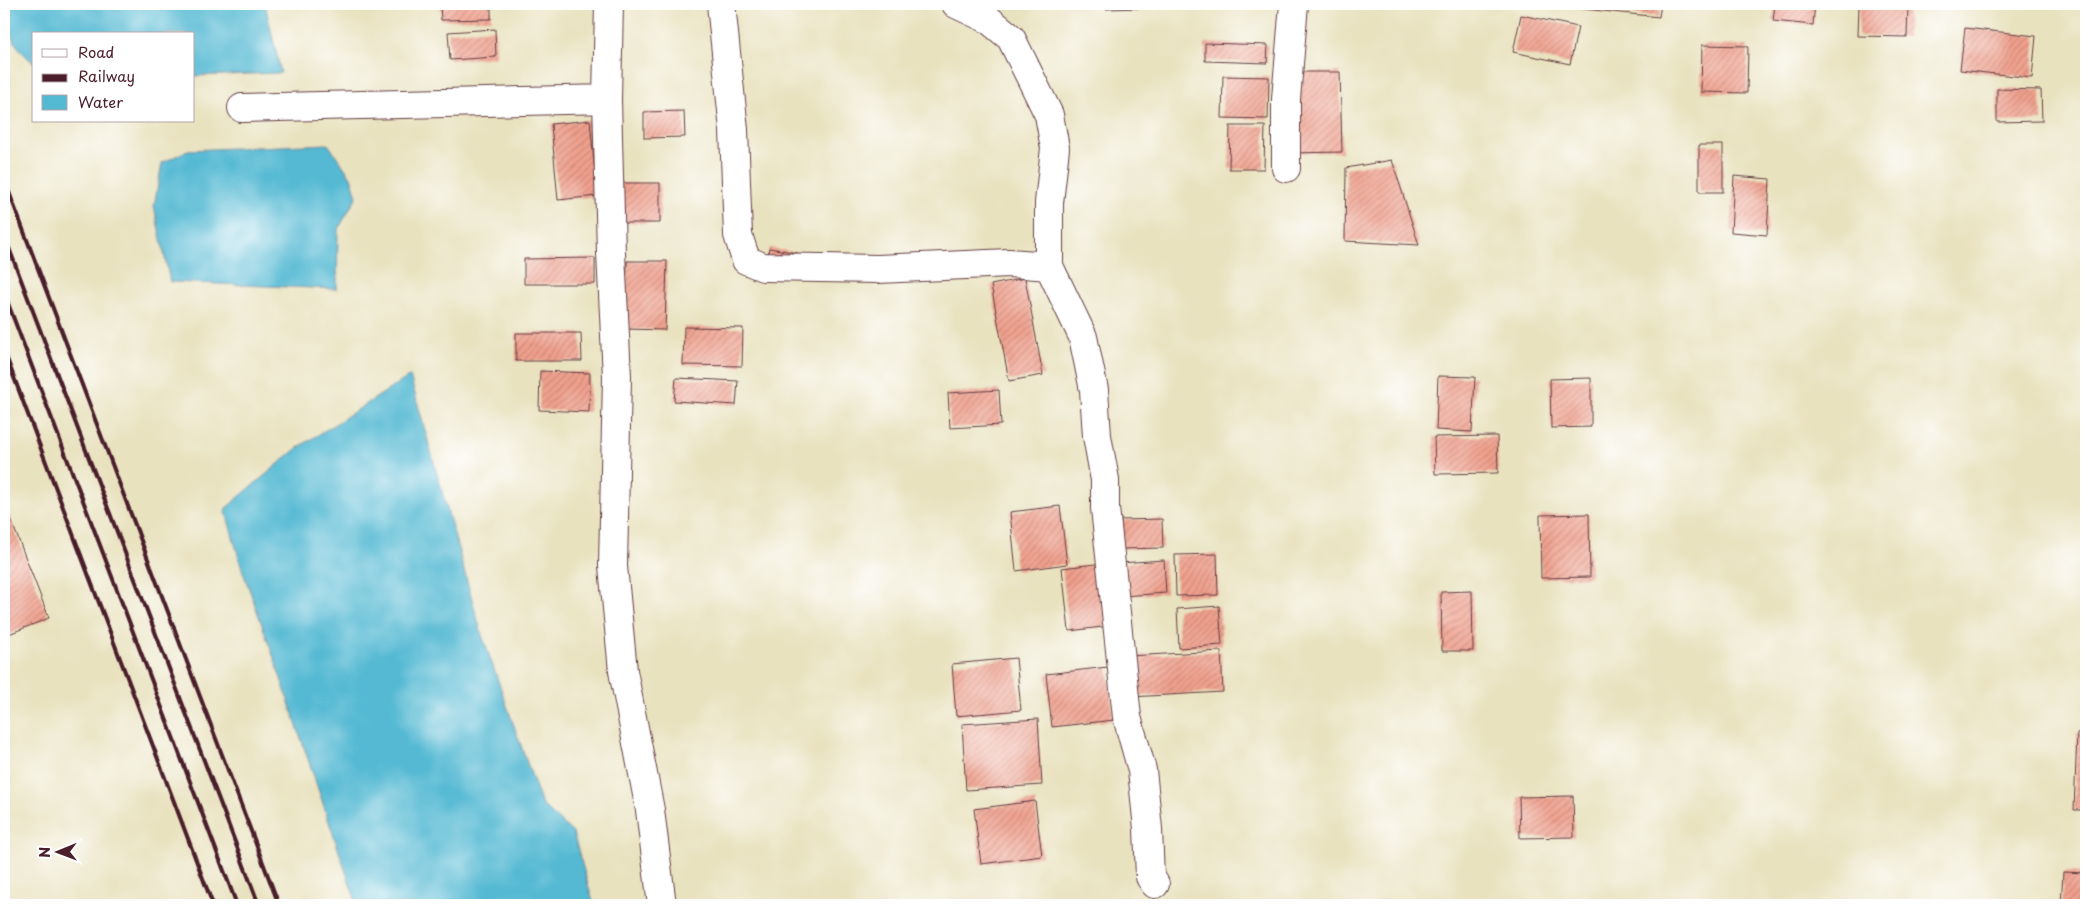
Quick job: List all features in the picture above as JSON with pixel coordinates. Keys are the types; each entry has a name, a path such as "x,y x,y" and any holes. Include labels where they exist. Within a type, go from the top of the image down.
{"street":[{"path":"609,4 607,99 611,253 617,377 613,566 623,671 650,810 662,905"},
{"path":"721,4 734,130 738,234 746,260 763,267 878,270 1009,263 1049,266"},
{"path":"956,4 988,18 1011,38 1049,114 1055,148 1048,203 1049,266 1083,337 1094,390 1097,436 1105,480 1105,508 1127,717 1142,770 1148,829 1150,877 1155,884"},
{"path":"1286,168 1286,99 1294,4"},
{"path":"242,108 607,99"}],"water":[{"path":"4,4 265,4 281,73 195,76 195,32 32,32 32,61 21,51 8,30"},
{"path":"328,144 351,177 357,196 338,230 337,289 170,282 154,206 162,163 188,150"},
{"path":"410,376 482,635 542,805 573,833 594,905 357,905 243,572 225,509 296,449"}],"building":[{"path":"440,4 491,4 491,19 441,20"},
{"path":"1106,4 1144,4 1145,8 1106,9"},
{"path":"1566,4 1661,4 1659,17 1565,7"},
{"path":"1775,4 1815,4 1813,25 1773,21"},
{"path":"1859,4 1908,4 1907,37 1858,36"},
{"path":"1521,15 1578,27 1570,64 1513,52"},
{"path":"1965,28 2036,36 2032,78 1960,70"},
{"path":"495,29 496,57 450,60 448,32"},
{"path":"1205,43 1268,45 1267,63 1205,61"},
{"path":"1702,45 1748,46 1747,93 1701,92"},
{"path":"1291,72 1340,72 1342,152 1292,153"},
{"path":"1223,76 1269,77 1268,119 1222,118"},
{"path":"1997,89 2041,90 2042,121 1997,122"},
{"path":"684,111 685,137 644,138 644,112"},
{"path":"590,120 597,196 558,200 551,124"},
{"path":"1230,126 1265,126 1264,169 1229,169"},
{"path":"1699,145 1723,145 1723,192 1699,192"},
{"path":"1392,160 1419,245 1345,241 1346,168"},
{"path":"1734,176 1770,179 1767,235 1731,232"},
{"path":"614,183 660,183 660,223 615,223"},
{"path":"769,248 798,253 797,264 767,259"},
{"path":"595,258 595,284 524,284 524,259"},
{"path":"627,261 667,261 665,330 625,329"},
{"path":"1025,278 1043,375 1009,381 991,285"},
{"path":"684,327 743,328 742,366 683,365"},
{"path":"516,333 581,333 582,361 516,361"},
{"path":"540,371 590,373 589,412 539,410"},
{"path":"1438,376 1475,377 1472,432 1436,430"},
{"path":"676,378 738,381 736,405 674,401"},
{"path":"1591,378 1591,427 1551,428 1550,379"},
{"path":"999,390 1001,425 950,428 948,393"},
{"path":"1497,436 1498,473 1435,474 1434,437"},
{"path":"4,502 49,618 4,636"},
{"path":"1060,506 1067,564 1016,571 1010,512"},
{"path":"1589,514 1590,577 1541,578 1540,515"},
{"path":"1162,519 1163,548 1122,549 1121,520"},
{"path":"1217,554 1218,595 1176,596 1175,555"},
{"path":"1164,560 1166,593 1122,596 1120,563"},
{"path":"1104,563 1111,626 1069,631 1062,568"},
{"path":"1472,591 1473,651 1442,651 1441,592"},
{"path":"1219,606 1222,645 1179,648 1177,609"},
{"path":"1221,651 1223,692 1130,697 1128,656"},
{"path":"1016,658 1021,710 956,716 952,664"},
{"path":"1108,667 1114,720 1052,727 1046,674"},
{"path":"1038,719 1042,785 966,790 962,724"},
{"path":"2077,733 2086,734 2086,810 2074,810"},
{"path":"1573,796 1574,837 1520,838 1519,797"},
{"path":"1035,801 1042,856 981,864 974,809"},
{"path":"2063,872 2086,873 2086,905 2061,905"}],"railway":[{"path":"4,179 279,905"},
{"path":"4,235 259,905"},
{"path":"4,293 237,905"},
{"path":"4,351 213,905"}]}
